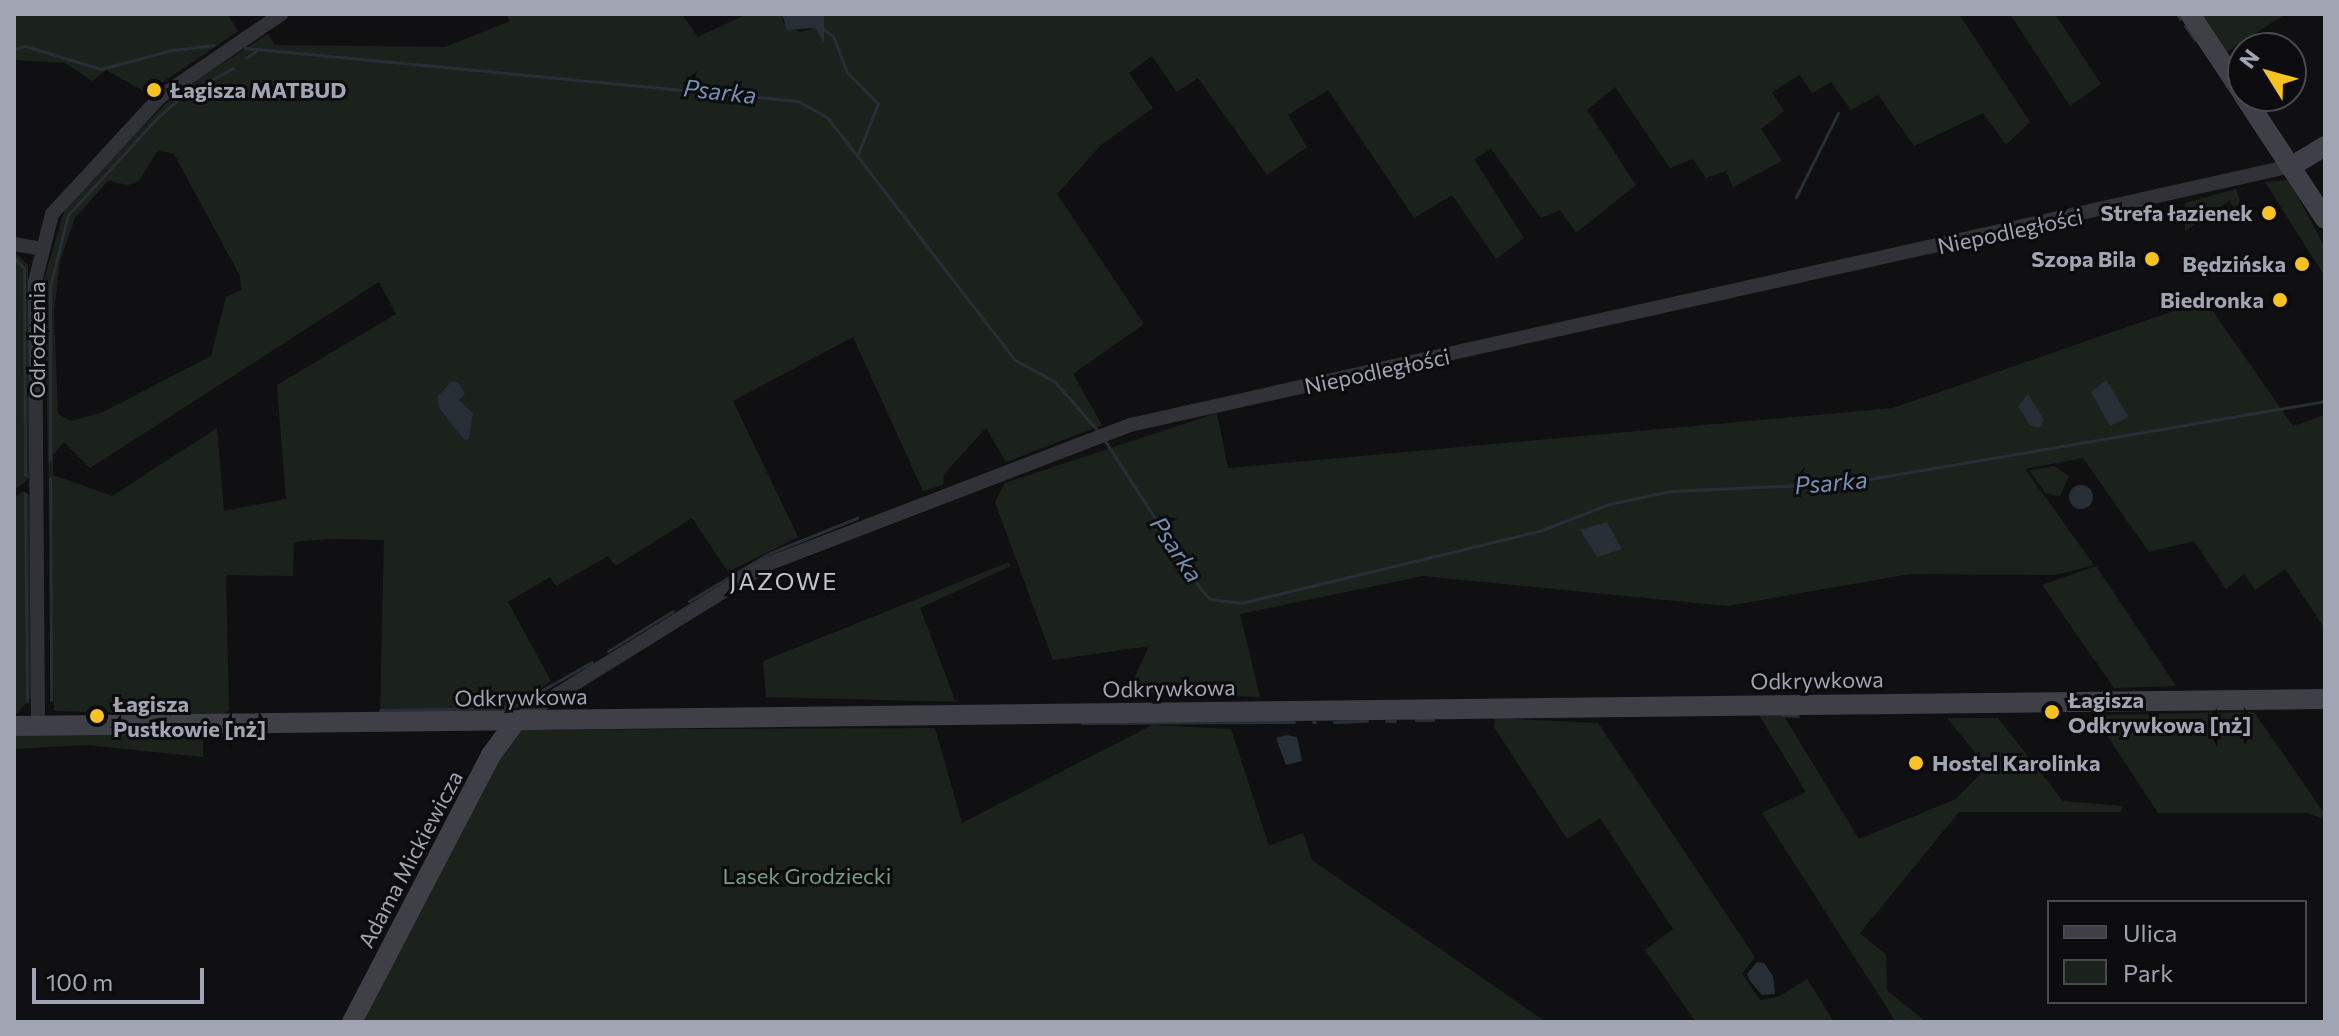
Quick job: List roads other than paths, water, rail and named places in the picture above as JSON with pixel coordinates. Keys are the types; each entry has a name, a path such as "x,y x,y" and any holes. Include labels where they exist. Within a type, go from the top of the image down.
{"street":[{"name":"Odrodzenia","path":"38,726 35,282 52,214 66,193 160,97 281,14"},
{"path":"2190,14 2227,70"},
{"path":"2255,112 2325,219"},
{"path":"2292,166 2325,146"},
{"name":"Niepodległości","path":"516,721 768,564 1112,432 2292,166"},
{"path":"14,244 42,249"},
{"name":"Odkrywkowa","path":"14,726 2325,699"},
{"name":"Adama Mickiewicza","path":"352,1022 491,755 516,721"}],"waterway":[{"path":"2177,14 2180,19"},
{"path":"2185,26 2195,40"},
{"path":"823,29 833,36 847,72 878,104 857,156"},
{"name":"Psarka","path":"14,49 25,46 101,69 172,50 214,45"},
{"name":"Psarka","path":"245,48 798,101 827,117 1015,360 1054,381 1098,431"},
{"path":"246,58 256,51"},
{"path":"50,459 50,287 68,215 158,117 181,97 233,68"},
{"path":"1796,197 1838,113"},
{"path":"14,258 24,268 25,475"},
{"name":"Psarka","path":"1105,441 1200,588 1210,599 1241,603 1542,530 1609,504 1671,491 1846,483 2325,401"},
{"path":"50,478 51,700"},
{"path":"25,494 27,701"},
{"path":"689,601 770,553 857,518"},
{"path":"608,651 673,611"},
{"path":"380,710 511,708 592,662"},
{"path":"1782,715 1798,716"},
{"path":"1416,720 1433,720"},
{"path":"1334,722 1367,721"},
{"path":"1386,721 1395,721"},
{"path":"1082,723 1294,722"}],"place":[{"name":"Łagisza MATBUD","path":"154,90"},
{"name":"Strefa łazienek","path":"2269,213"},
{"name":"Szopa Bila","path":"2152,259"},
{"name":"Będzińska","path":"2302,264"},
{"name":"Biedronka","path":"2280,300"},
{"name":"Łagisza Odkrywkowa [nż]","path":"2052,712"},
{"name":"Łagisza Pustkowie [nż]","path":"97,716"},
{"name":"Hostel Karolinka","path":"1916,763"}],"district":[{"name":"JAZOWE","path":"784,581"}],"park label":[{"name":"Lasek Grodziecki","path":"807,876"}]}
